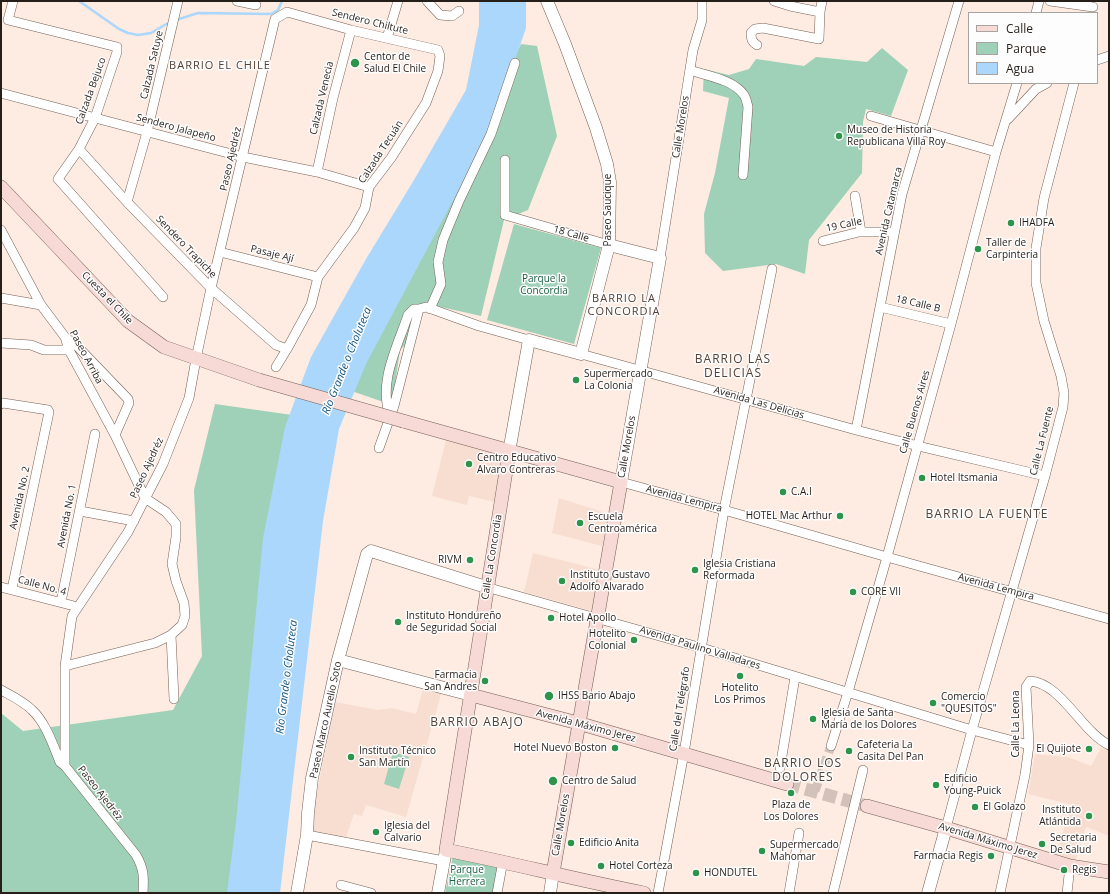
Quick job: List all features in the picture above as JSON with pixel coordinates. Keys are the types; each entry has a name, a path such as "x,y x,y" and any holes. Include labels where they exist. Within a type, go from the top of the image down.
{"main road":[{"name":"Cuesta el Chile","path":"1,187 128,321 164,347 259,380"},
{"name":"Avenida Lempira","path":"259,380 509,452 620,482"},
{"name":"Calle La Concordia","path":"445,855 471,695 486,587 509,452"},
{"name":"Calle Morelos","path":"553,873 578,723 598,618 620,482"},
{"name":"Avenida Máximo Jerez","path":"471,695 578,723 787,784"},
{"name":"Avenida Máximo Jerez","path":"867,806 946,828 1070,866 1109,872"},
{"path":"445,855 503,861 598,884 644,893"}],"street":[{"name":"Calzada Bejuco","path":"13,1 8,20 117,47 117,52 95,118 79,149 58,179 163,297"},
{"name":"Calzada Satuye","path":"127,202 147,132 178,1"},
{"path":"237,1 256,5"},
{"path":"387,38 398,1"},
{"path":"427,1 440,15 452,16 459,11"},
{"name":"Paseo Saucique","path":"547,1 565,44 596,128 607,164 610,182 609,245 581,354"},
{"name":"Calle Morelos","path":"620,482 660,258 693,50 702,20 702,1"},
{"path":"774,1 820,12"},
{"path":"757,46 753,43 751,33 755,29 763,28 819,39 822,1"},
{"name":"Avenida Catamarca","path":"856,430 902,194 959,1"},
{"path":"1036,12 1039,1"},
{"path":"1050,1 1093,7"},
{"name":"Sendero Chiltute","path":"275,19 286,12 351,30 438,50"},
{"name":"Paseo Ajedréz","path":"143,893 144,873 136,855 65,766 65,666 72,616 134,521 163,464 190,398 196,359 211,288 275,19"},
{"name":"Calzada Venecia","path":"317,172 333,98 351,30"},
{"name":"Calzada Tecuán","path":"276,367 288,349 311,305 318,277 354,228 365,208 370,187 391,158 426,103 438,70 440,56 438,50"},
{"path":"1098,60 1109,56"},
{"path":"396,419 387,405 387,375 408,315 419,308 430,308 441,284 438,262 443,240 459,201 491,134 515,63"},
{"path":"690,70 721,80 736,87 745,96 748,106 743,175"},
{"name":"Calle Buenos Aires","path":"831,746 848,692 918,446 952,324 996,152 1017,84"},
{"path":"1007,120 1036,89 1045,84"},
{"name":"Calle La Fuente","path":"946,828 1063,407 1064,392 1061,376 1044,321 1036,283 1036,248 1044,198 1074,84"},
{"name":"Sendero Jalapeño","path":"1,93 243,157 317,172 370,187"},
{"path":"871,116 996,152"},
{"name":"Sendero Trapiche","path":"79,149 127,202 211,288 276,345 288,349"},
{"name":"18 Calle","path":"505,160 505,215 660,258"},
{"path":"855,196 861,232"},
{"name":"Paseo Arriba","path":"1,230 41,305 65,337 69,350 115,435 146,498"},
{"name":"19 Calle","path":"823,241 861,232 894,232"},
{"name":"Pasaje Ají","path":"220,252 318,277"},
{"name":"Calle del Telégrafo","path":"658,893 684,753 724,510 772,269"},
{"path":"1,298 41,305"},
{"name":"18 Calle B","path":"880,307 952,324"},
{"path":"379,448 396,419 394,406 419,308"},
{"name":"Avenida Las Delicias","path":"430,308 479,326 640,369 856,430 1045,476"},
{"path":"65,337 78,347 128,399 129,403 115,435"},
{"name":"Calle La Concordia","path":"509,452 529,340"},
{"path":"1,343 31,345 44,350 69,350"},
{"name":"Avenida No. 2","path":"1,404 3,403 48,410 49,412 12,589"},
{"name":"Avenida No. 1","path":"61,602 95,434"},
{"name":"Avenida Lempira","path":"620,482 1109,619"},
{"path":"65,666 155,643 171,635 182,625 184,603 172,564 176,537 176,524 166,512 146,498"},
{"path":"80,511 134,521"},
{"name":"Avenida Paulino Valladares","path":"371,551 486,587 702,648 972,730 1029,745"},
{"name":"Paseo Marco Aurelio Soto","path":"297,893 307,835 312,778 338,660 367,554 371,551"},
{"name":"Calle No. 4","path":"1,587 78,607"},
{"path":"171,635 174,699"},
{"name":"Avenida Máximo Jerez","path":"338,660 471,695"},
{"path":"780,768 795,677"},
{"name":"Calle La Leona","path":"1000,893 1025,775 1029,745 1026,687 1030,681 1037,681 1049,688 1069,706 1094,734 1109,744"},
{"path":"1,690 20,699 33,710 42,724 60,762 65,766"},
{"path":"833,893 863,770"},
{"path":"928,893 946,828"},
{"path":"789,893 799,833"},
{"path":"307,835 445,855"},
{"name":"Calle La Concordia","path":"438,893 445,855"},
{"path":"497,893 503,861"},
{"path":"1067,893 1070,866"},
{"name":"Calle Morelos","path":"550,893 553,873"},
{"path":"341,885 371,893"}],"shaded area":[{"name":"Centro Educativo Alvaro Contreras","path":"446,440 502,455 495,502 469,496 467,505 432,496"},
{"name":"Escuela Centroamérica","path":"559,498 609,514 602,546 552,533"},
{"name":"Instituto Gustavo Adolfo Alvarado","path":"533,553 600,570 592,611 524,592"},
{"path":"424,686 442,691 406,817 366,805 362,816 354,814 346,837 309,832 335,702 378,710 392,708 416,714"},
{"name":"Instituto Atlántida","path":"1101,748 1109,750 1109,836 1086,827 1075,863 1055,856 1072,805 1028,794 1035,754 1068,757 1091,766"}],"green space":[{"path":"521,44 537,46 557,136 528,210 504,220 481,316 432,305 420,315 412,338 400,350 392,405 340,387 455,180"},
{"path":"882,48 908,70 891,116 866,109 863,122 862,173 809,240 805,274 776,264 723,271 705,253 704,214 715,173 729,98 703,91 704,69 729,75 749,69 756,59 804,66 816,57 867,62"},
{"name":"Parque la Concordia","path":"514,224 601,248 574,344 487,320"},
{"path":"215,404 306,417 266,893 1,893 1,713 23,731 173,710 202,656 194,490"},
{"path":"393,752 409,757 399,789 384,784"},
{"name":"Parque Herrera","path":"453,856 499,865 493,893 445,893"}],"water":[{"name":"Río Grande o Choluteca","path":"479,1 526,1 526,28 491,129 366,364 339,429 323,521 280,893 227,893 236,822 263,538 285,427 311,357 366,259 466,90 479,25"}],"waterway":[{"path":"79,1 119,29 128,33 138,35 151,33 170,22"},
{"path":"176,20 198,13 271,14 278,10 282,1"}],"tunnel":[{"path":"815,791 831,746"},
{"path":"787,784 867,806"}],"place":[{"name":"Centor de Salud El Chile","path":"355,63"},
{"name":"Museo de Historia Republicana Villa Roy","path":"839,136"},
{"name":"IHADFA","path":"1011,223"},
{"name":"Taller de Carpinteria","path":"978,249"},
{"name":"Supermercado La Colonia","path":"576,380"},
{"name":"Centro Educativo Alvaro Contreras","path":"469,464"},
{"name":"Hotel Itsmania","path":"922,478"},
{"name":"C.A.I","path":"783,492"},
{"name":"HOTEL Mac Arthur","path":"840,516"},
{"name":"Escuela Centroamérica","path":"580,523"},
{"name":"RIVM","path":"470,560"},
{"name":"Iglesia Cristiana Reformada","path":"695,570"},
{"name":"Instituto Gustavo Adolfo Alvarado","path":"562,581"},
{"name":"CORE VII","path":"853,592"},
{"name":"Hotel Apollo","path":"551,618"},
{"name":"Instituto Hondureño de Seguridad Social","path":"398,622"},
{"name":"Hotelito Colonial","path":"634,640"},
{"name":"Hotelito Los Primos","path":"740,676"},
{"name":"Farmacia San Andres","path":"485,681"},
{"name":"IHSS Bario Abajo","path":"549,696"},
{"name":"Comercio \"QUESITOS\"","path":"933,703"},
{"name":"Iglesia de Santa María de los Dolores","path":"813,719"},
{"name":"Hotel Nuevo Boston","path":"615,748"},
{"name":"El Quijote","path":"1089,749"},
{"name":"Cafeteria La Casita Del Pan","path":"849,751"},
{"name":"Instituto Técnico San Martín","path":"351,757"},
{"name":"Centro de Salud","path":"553,781"},
{"name":"Edificio Young-Puick","path":"936,785"},
{"name":"Plaza de Los Dolores","path":"791,793"},
{"name":"El Golazo","path":"975,807"},
{"name":"Instituto Atlántida","path":"1089,816"},
{"name":"Iglesia del Calvario","path":"376,832"},
{"name":"Edificio Anita","path":"571,843"},
{"name":"Secretaria De Salud","path":"1042,844"},
{"name":"Supermercado Mahomar","path":"762,851"},
{"name":"Farmacia Regis","path":"991,856"},
{"name":"Hotel Corteza","path":"601,866"},
{"name":"Regis","path":"1064,870"},
{"name":"HONDUTEL","path":"696,873"}],"district":[{"name":"BARRIO EL CHILE","path":"220,66"},
{"name":"BARRIO LA CONCORDIA","path":"624,305"},
{"name":"BARRIO LAS DELICIAS","path":"733,367"},
{"name":"BARRIO LA FUENTE","path":"987,515"},
{"name":"BARRIO ABAJO","path":"477,723"},
{"name":"BARRIO LOS DOLORES","path":"803,771"}]}
